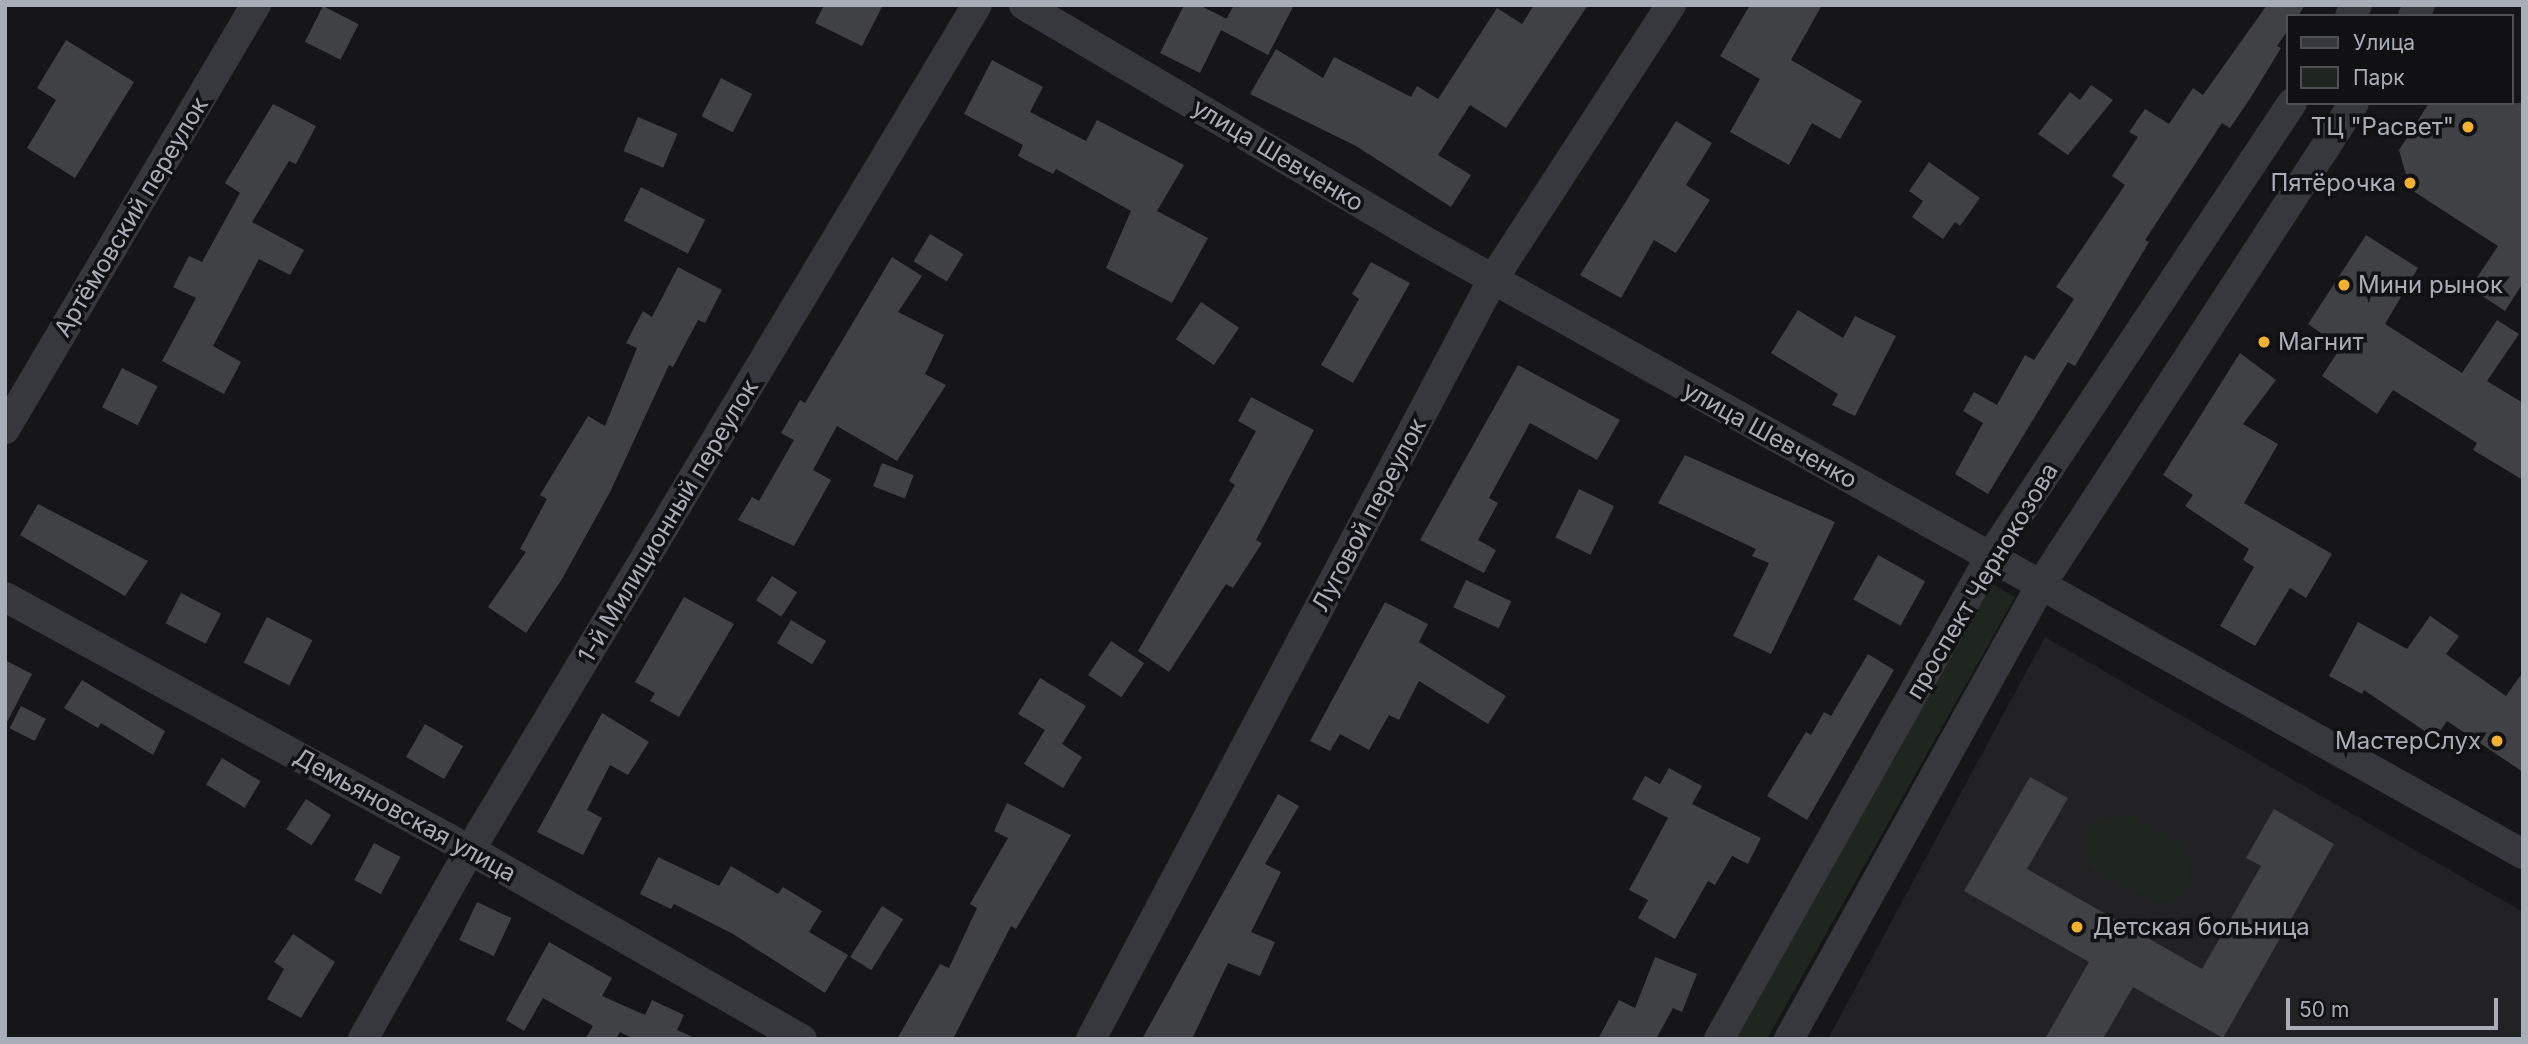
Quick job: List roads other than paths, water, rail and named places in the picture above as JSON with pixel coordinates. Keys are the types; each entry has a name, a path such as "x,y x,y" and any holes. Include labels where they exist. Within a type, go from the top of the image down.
{"street":[{"name":"Артёмовский переулок","path":"5,429 256,5"},
{"name":"1-й Милиционный переулок","path":"363,1039 470,850 977,5"},
{"name":"улица Шевченко","path":"1024,5 1493,279 1990,557 2042,583 2523,854"},
{"name":"Луговой переулок","path":"1091,1039 1493,279 1671,5"},
{"name":"проспект Чернокозова","path":"1719,1039 1990,557 2291,105"},
{"path":"1788,1039 2042,583 2353,105"},
{"name":"Демьяновская улица","path":"5,597 470,850 802,1039"}],"place":[{"name":"ТЦ \"Расвет\"","path":"2468,127"},
{"name":"Пятёрочка","path":"2410,183"},
{"name":"Мини рынок","path":"2344,285"},
{"name":"Магнит","path":"2264,342"},
{"name":"МастерСлух","path":"2497,741"},
{"name":"Детская больница","path":"2077,927"}]}
